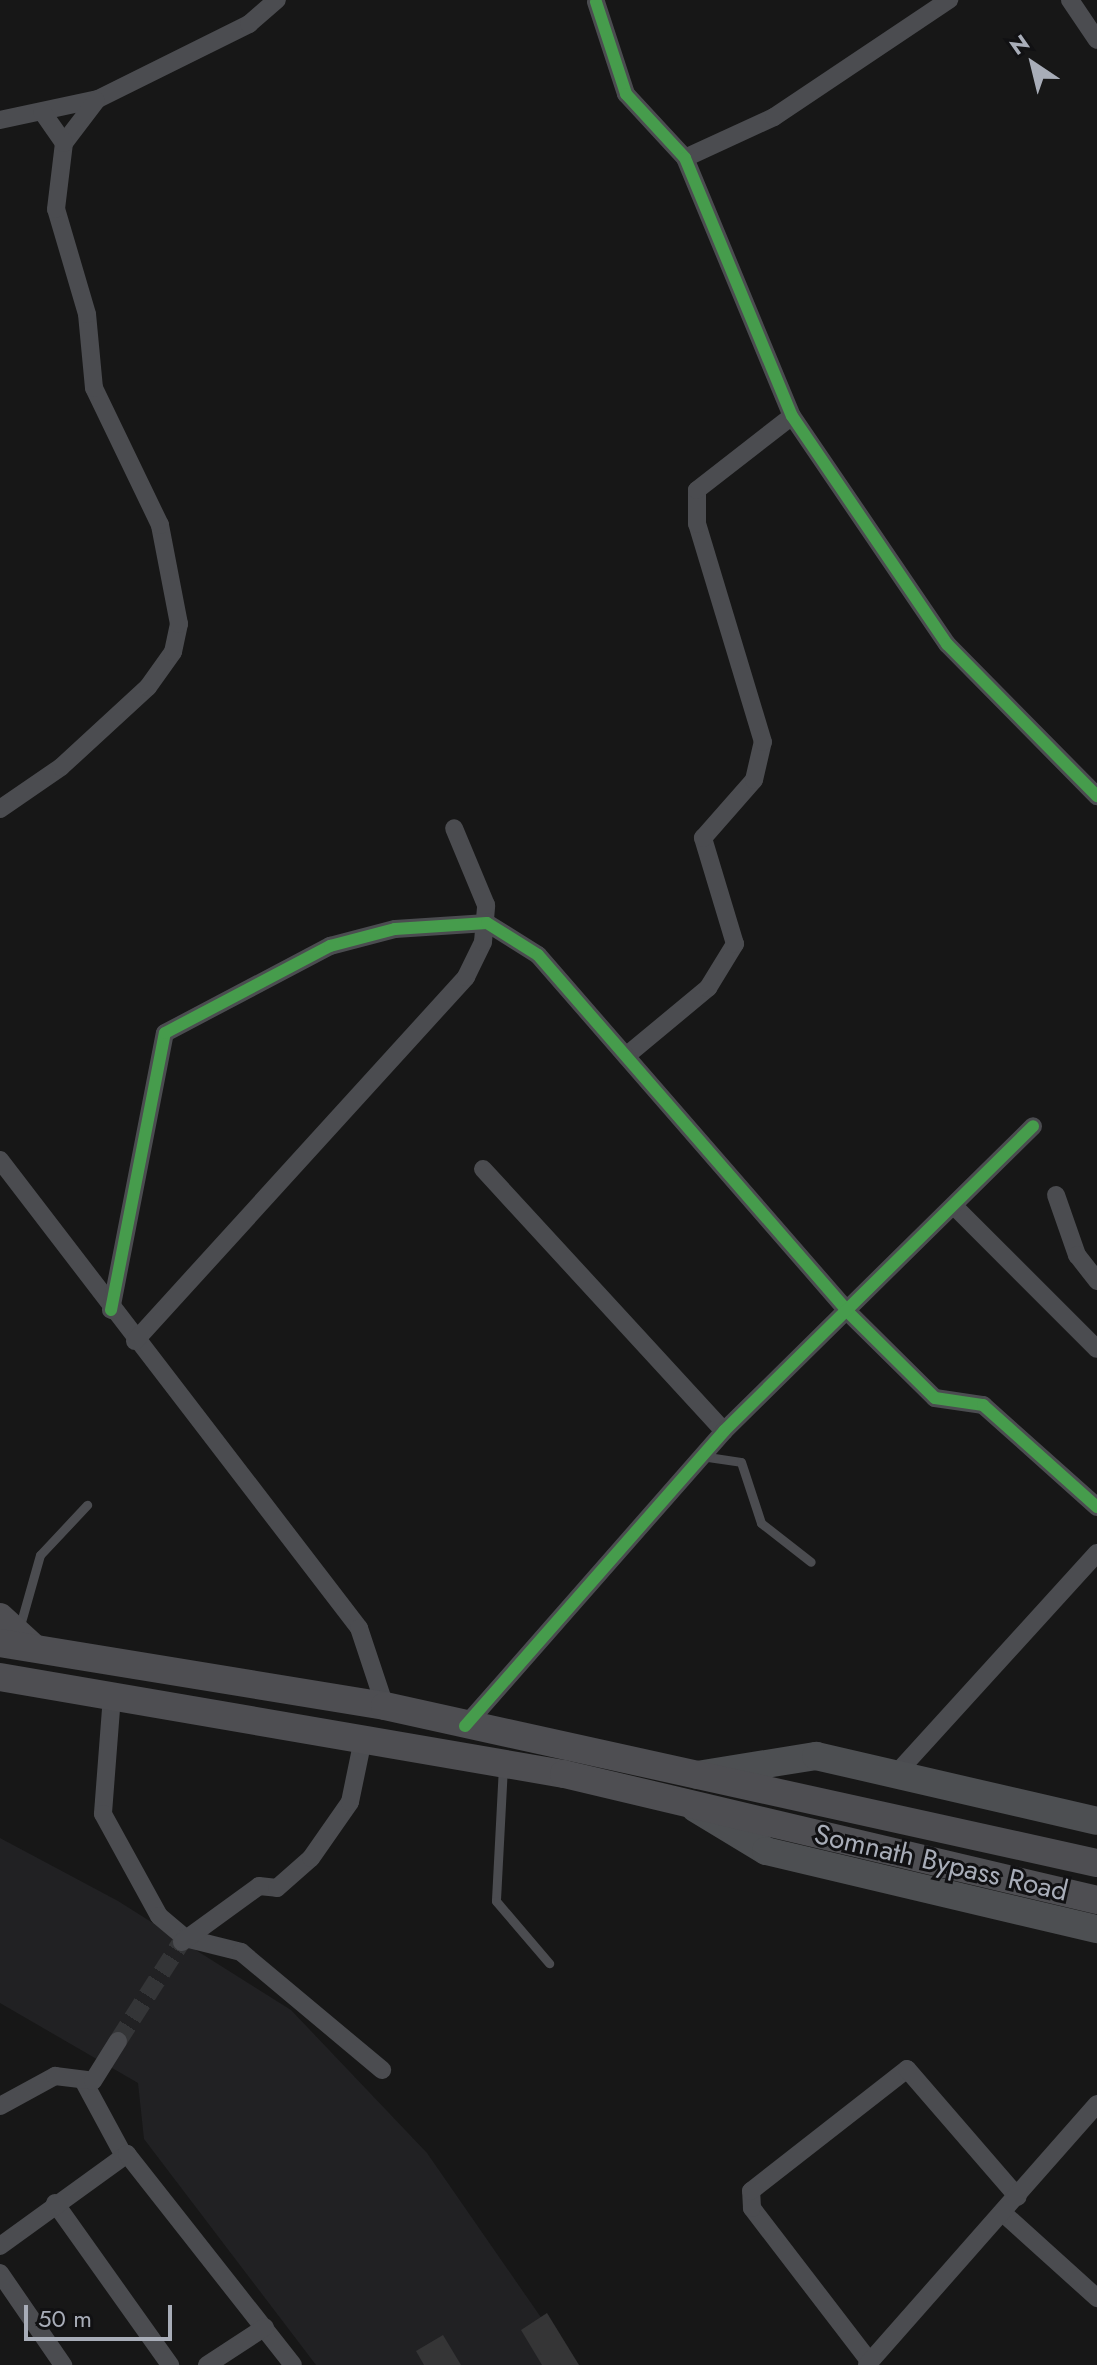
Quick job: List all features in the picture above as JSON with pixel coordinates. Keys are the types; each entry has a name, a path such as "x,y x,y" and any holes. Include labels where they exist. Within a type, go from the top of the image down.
{"highway":[{"name":"Somnath Bypass Road","path":"13,1635 385,1706 1097,1863"},
{"name":"Somnath Bypass Road","path":"0,1677 503,1764 689,1804 1097,1900"}],"main road":[{"path":"696,1775 816,1756 1097,1821"},
{"path":"689,1804 766,1851 1097,1929"}],"street":[{"path":"0,120 98,99 249,24 277,0"},
{"path":"685,158 774,117 949,0"},
{"path":"1070,0 1097,40"},
{"path":"596,2 626,94 685,158 792,416 947,644 1097,796"},
{"path":"0,809 61,767 148,687 168,664 179,624 160,525 94,388 87,314 56,209 64,143 98,99"},
{"path":"42,112 64,143"},
{"path":"626,1056 708,988 735,944 703,838 754,780 763,742 697,524 697,490 792,416"},
{"path":"135,1341 456,992 476,961 487,923 481,883 454,828"},
{"path":"111,1310 165,1033 330,946 395,929 487,923 532,949 849,1313 935,1398 983,1405 1097,1507"},
{"path":"465,1726 724,1431 849,1313 1033,1126"},
{"path":"0,1160 111,1310 359,1628 385,1706"},
{"path":"483,1169 724,1431"},
{"path":"1056,1195 1077,1255 1097,1281"},
{"path":"954,1206 1097,1349"},
{"path":"895,1775 1097,1553"},
{"path":"112,1696 103,1814 159,1916 183,1941 241,1952 382,2070"},
{"path":"183,1941 259,1886 277,1888 311,1858 350,1802 363,1739"},
{"path":"0,2106 55,2076 84,2082 100,2074 118,2041"},
{"path":"1018,2197 907,2069 751,2191 752,2208 869,2364 1018,2197 1097,2104"},
{"path":"84,2082 123,2154 293,2365"},
{"path":"0,2246 123,2154"},
{"path":"55,2203 170,2365"},
{"path":"1003,2213 1097,2298"},
{"path":"0,2273 63,2365"},
{"path":"210,2364 265,2327"}],"lane":[{"path":"701,1456 741,1462 761,1523 811,1562"},
{"path":"13,1635 40,1555 87,1505"},
{"path":"503,1764 496,1901 549,1963"}],"shaded area":[{"path":"0,1838 118,1901 291,2010 427,2153 574,2365 316,2365 144,2139 138,2083 0,2003"}],"building":[{"path":"547,2313 579,2365 542,2365 521,2330"},
{"path":"443,2335 461,2365 424,2365 416,2351"}],"tunnel":[{"path":"118,2041 180,1944"}],"cycle path":[{"path":"596,2 626,94 685,158 792,416 947,644 1097,796"},
{"path":"111,1310 165,1033 330,946 395,929 487,923 538,955 849,1313 935,1398 983,1405 1097,1507"},
{"path":"465,1726 724,1431 1033,1126"}]}
